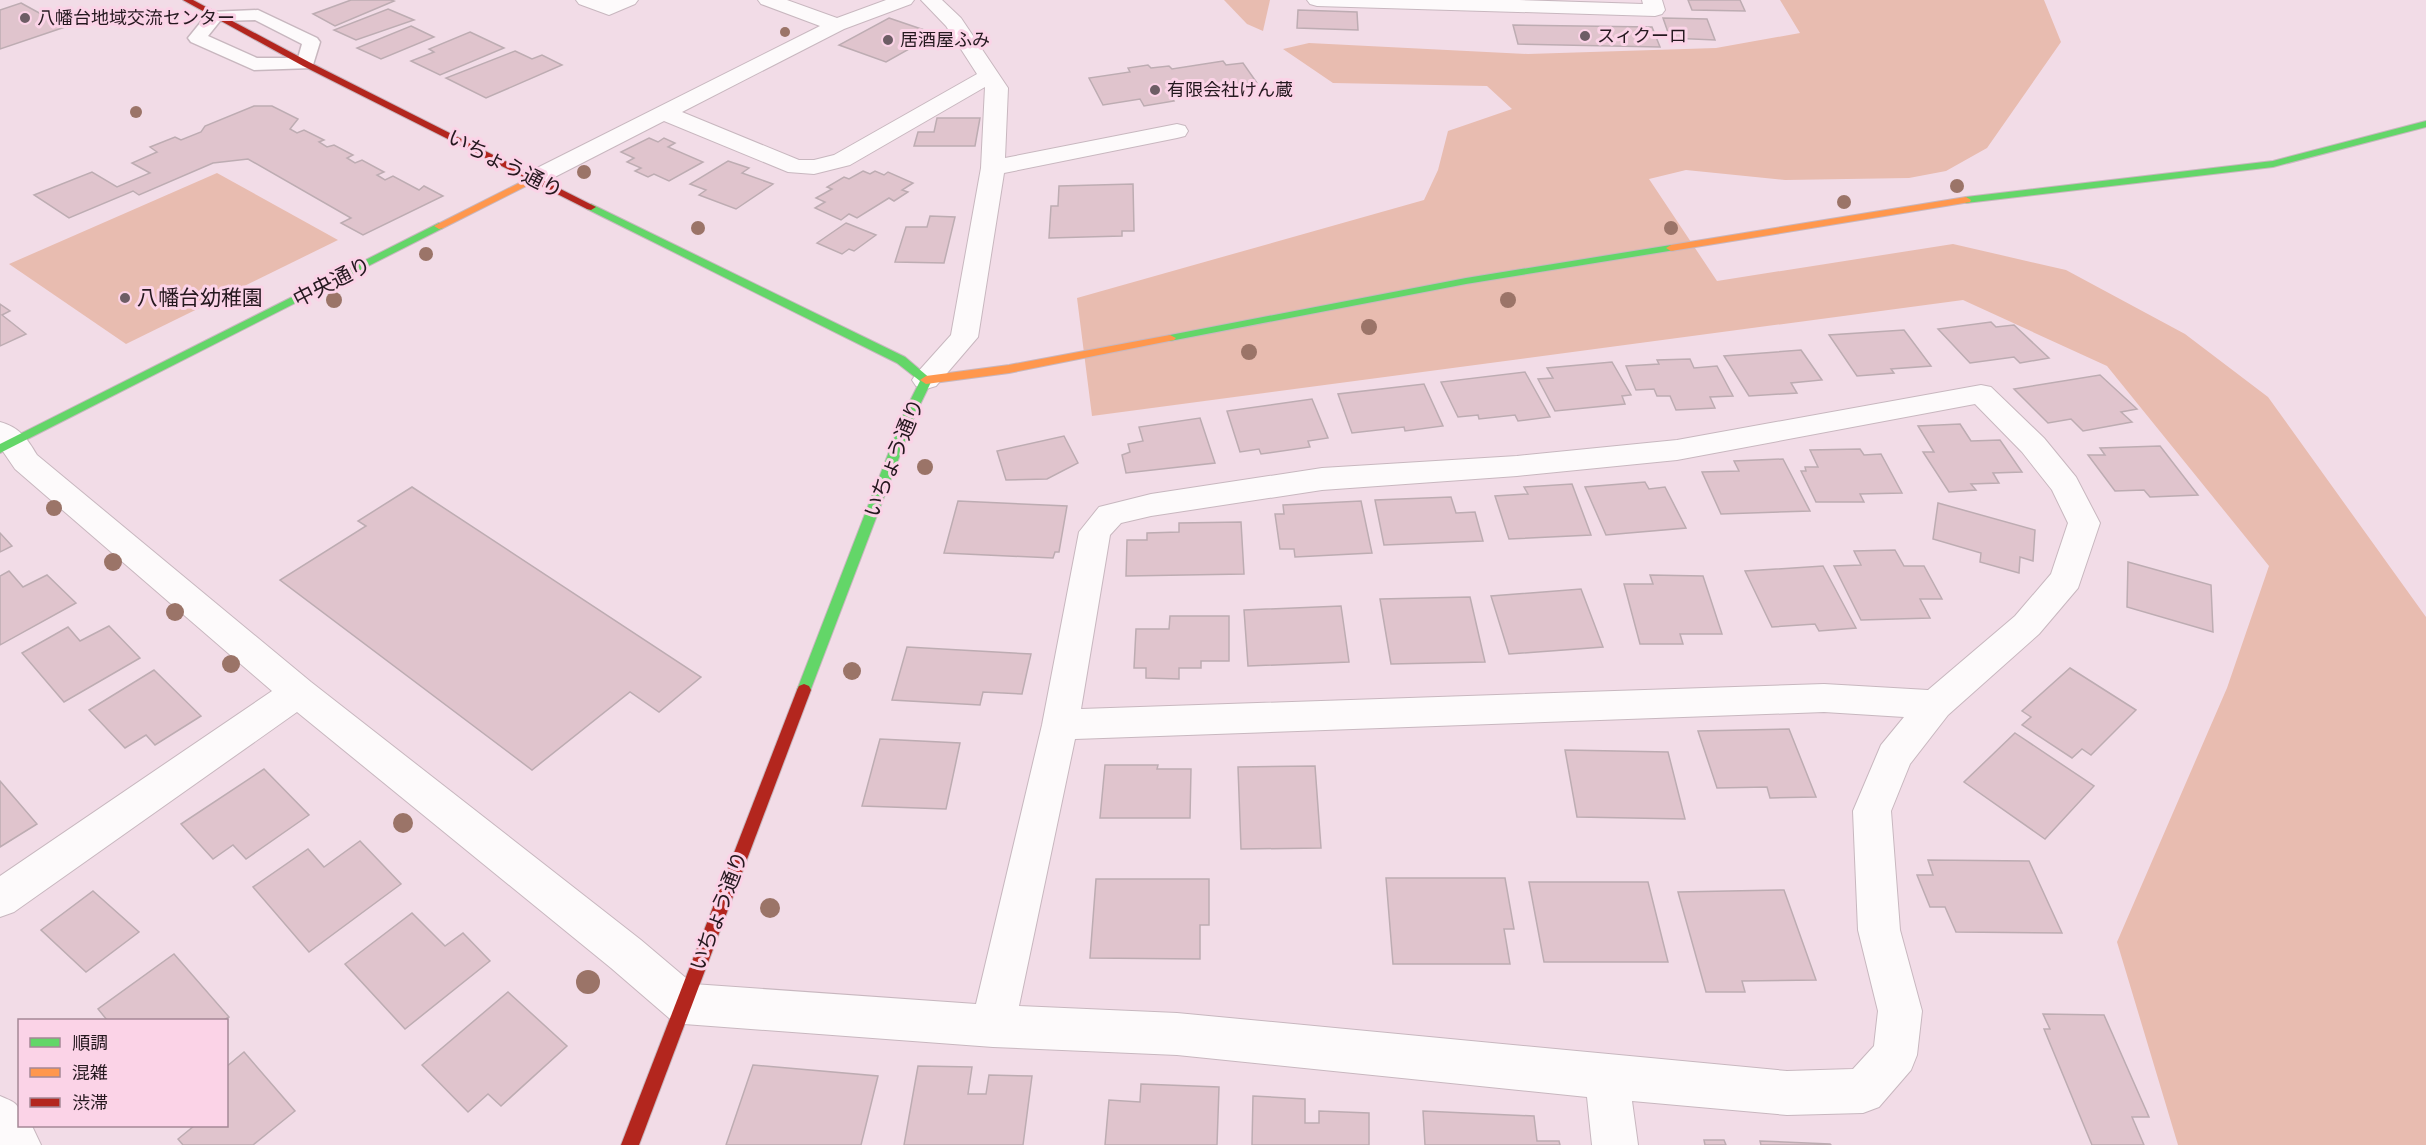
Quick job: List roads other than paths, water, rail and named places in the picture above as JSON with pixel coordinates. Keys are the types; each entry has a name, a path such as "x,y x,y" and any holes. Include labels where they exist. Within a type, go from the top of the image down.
{"street":[{"path":"187,0 215,16"},
{"path":"586,0 609,9 628,0"},
{"path":"768,0 837,25"},
{"path":"535,178 837,25 904,0"},
{"path":"926,380 964,336 993,168 997,88 954,22 931,0"},
{"path":"1317,0 1478,2 1655,9 1652,0"},
{"name":"いちょう通り","path":"306,64 901,360 926,380 910,413 630,1145"},
{"path":"664,113 796,167 814,167 842,160 989,76"},
{"path":"926,380 1009,369 1466,281 1980,198 2273,164 2426,124"},
{"path":"993,168 1177,131"},
{"name":"中央通り","path":"4,441 535,178"},
{"path":"4,441 298,692 626,954 684,1004 993,1026 1177,1034 1787,1093 1863,1091 1895,1055 1900,1011 1879,930 1872,811 1894,756 1935,705 2027,625 2066,579 2084,523 2065,485 2033,445 1981,394 1677,450 1517,466 1322,480 1151,505 1110,515 1095,532 1060,725 993,1026"},
{"path":"0,899 298,692"},
{"path":"1060,725 1824,698 1935,705"},
{"path":"1607,1077 1615,1145"},
{"path":"0,1119 18,1145"}],"lane":[{"path":"258,15 311,42 306,64 255,64 197,38 215,16 258,15"}],"place":[{"name":"八幡台地域交流センター","path":"25,18"},
{"name":"スィクーロ","path":"1585,36"},
{"name":"居酒屋ふみ","path":"888,40"},
{"name":"有限会社けん蔵","path":"1155,90"},
{"name":"八幡台幼稚園","path":"125,298"}]}
